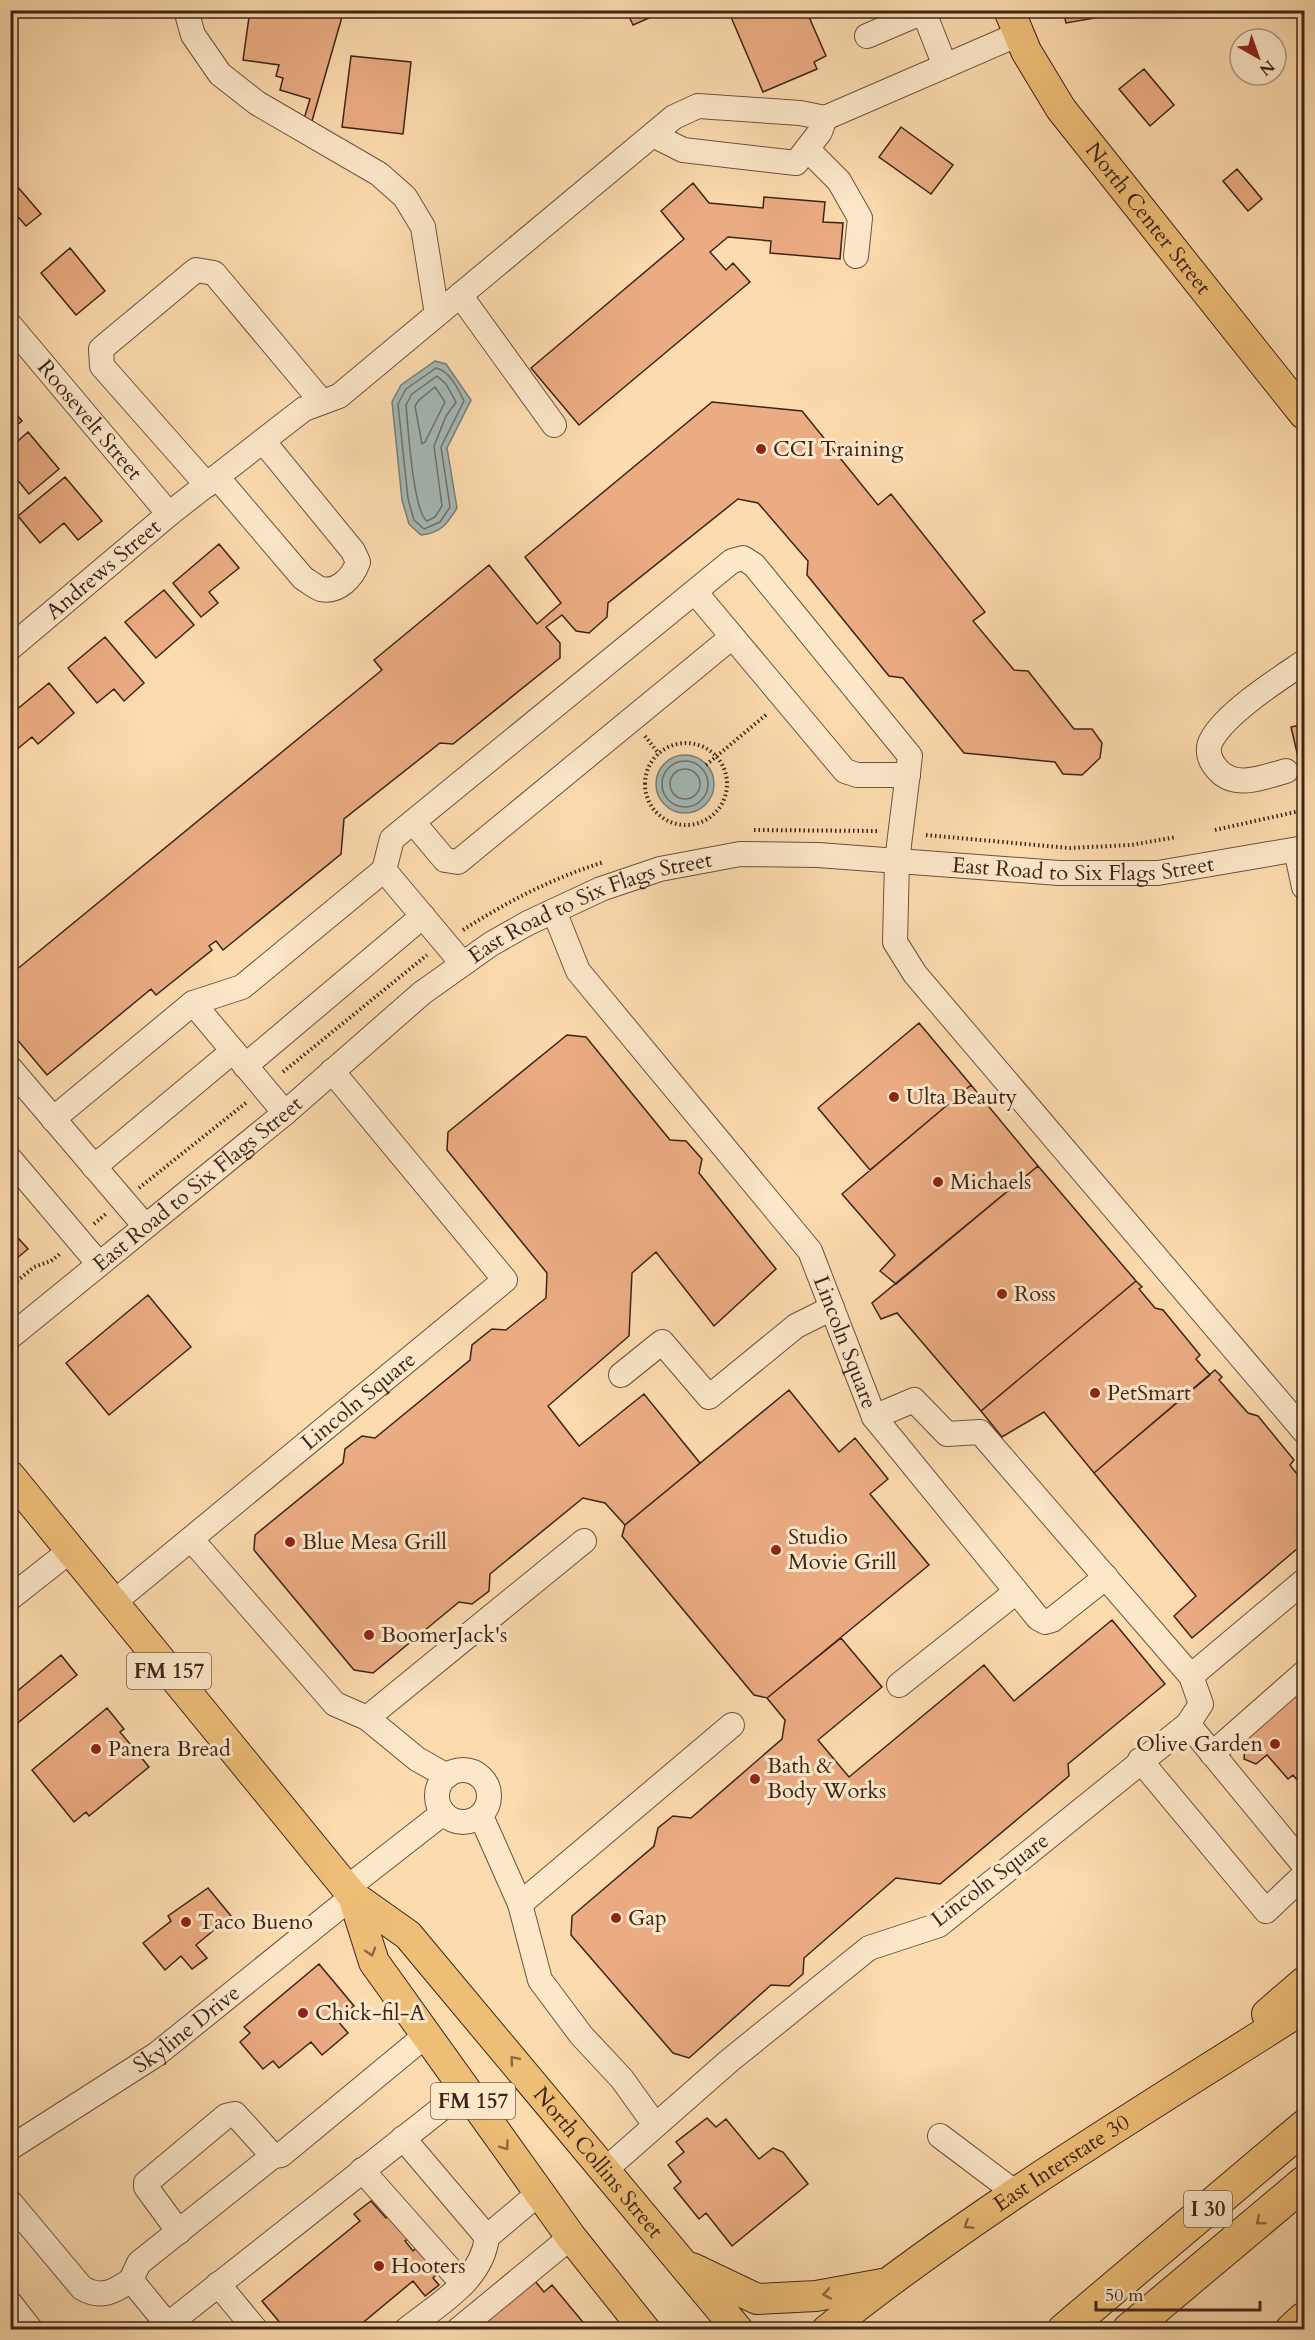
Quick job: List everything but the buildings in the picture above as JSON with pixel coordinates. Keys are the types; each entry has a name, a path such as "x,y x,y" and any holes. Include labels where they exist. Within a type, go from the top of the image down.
{"highway":[{"path":"1112,2290 1305,2112"},
{"name":"I 30","path":"1064,2330 1305,2127"},
{"name":"I 30","path":"1129,2330 1305,2183"},
{"path":"1292,2330 1305,2319"}],"main road":[{"name":"North Center Street","path":"1014,22 1061,110 1305,414"},
{"name":"North Collins Street","path":"10,1476 350,1892 408,1935 738,2330"},
{"name":"North Collins Street","path":"350,1892 374,1962 571,2237 641,2328"},
{"path":"1185,2085 1305,1982"},
{"name":"East Interstate 30","path":"827,2330 885,2283 1017,2194 1305,2008"},
{"path":"686,2266 757,2299 816,2296 885,2283"},
{"path":"860,2330 866,2310 885,2283"}],"street":[{"path":"186,10 193,35 220,74 257,103 379,174 405,197 423,227 437,314"},
{"path":"867,36 923,11 945,66"},
{"path":"653,135 683,150 796,163 820,132 825,118 945,66 1014,22"},
{"name":"Andrews Street","path":"10,648 169,514 304,409 339,396 674,117 698,106 800,113 825,118"},
{"path":"807,149 839,181 860,218 856,256"},
{"path":"263,441 353,551 358,562 354,574 337,587 321,589 303,578 102,366 101,349 196,270 214,273 322,402"},
{"path":"460,295 554,425"},
{"name":"Roosevelt Street","path":"10,325 169,514"},
{"path":"53,1119 193,1004 242,987 384,870 392,839 732,561 743,558 754,566 910,756 897,861 896,942 915,974 1305,1431"},
{"path":"695,592 845,771 856,775 908,775"},
{"path":"413,822 445,860 458,862 732,637"},
{"path":"1286,771 1242,782 1227,778 1210,759 1209,749 1212,739 1250,702 1305,662"},
{"path":"1300,849 1305,887"},
{"name":"East Road to Six Flags Street","path":"10,1337 285,1113 422,993 462,963 519,928 601,889 660,869 740,854 818,855 1059,873 1158,873 1300,849"},
{"path":"384,870 462,963"},
{"name":"Lincoln Square","path":"554,911 578,971 810,1251 874,1417 914,1400 947,1434 980,1432 1191,1676 1201,1704 1188,1724 1140,1760 939,1925 869,1947 655,2125 605,2170"},
{"path":"94,1167 423,916"},
{"path":"193,1004 285,1113"},
{"path":"10,1068 145,1226"},
{"name":"Lincoln Square","path":"113,1603 505,1280 332,1071"},
{"path":"10,1159 99,1264"},
{"path":"621,1375 662,1342 709,1397 796,1326 832,1308"},
{"path":"874,1417 1038,1618 1045,1622 1052,1620 1106,1577"},
{"path":"192,1539 335,1704 367,1718 417,1758 447,1776"},
{"path":"367,1718 584,1541"},
{"path":"10,1598 71,1550"},
{"path":"1191,1676 1305,1581"},
{"path":"899,1685 1016,1592"},
{"path":"1212,1754 1305,1672"},
{"path":"1188,1724 1305,1865"},
{"path":"520,1904 732,1725"},
{"path":"1140,1760 1266,1911 1305,1875"},
{"path":"462,1770 470,1771 484,1779 488,1786 489,1802 481,1816 465,1822 457,1822 443,1813 439,1806 438,1790 447,1776 462,1770"},
{"name":"Skyline Drive","path":"10,2148 157,2054 443,1813"},
{"path":"481,1816 520,1904 540,1980 581,2035 622,2079 655,2125"},
{"path":"10,2202 82,2288 97,2295 106,2294 131,2280 138,2263 273,2156 280,2155 425,2036"},
{"path":"131,2280 167,2328 218,2284 465,2090"},
{"path":"179,2232 146,2187 146,2183 208,2130 230,2113 235,2114 273,2156"},
{"path":"940,2136 1017,2194"},
{"path":"403,2138 487,2237"},
{"path":"362,2170 463,2284"},
{"path":"406,2330 463,2284 481,2262 487,2237 539,2193"},
{"path":"458,2330 571,2237"},
{"path":"218,2284 256,2330"},
{"path":"10,2303 32,2330"}],"path":[{"path":"706,765 773,710"},
{"path":"644,735 659,754"},
{"path":"688,744 703,747 716,756 726,776 724,798 717,810 705,820 684,825 663,818 653,808 647,795 647,772 659,754 672,746 688,744"},
{"path":"1215,830 1305,810"},
{"path":"926,835 1069,848 1131,845 1176,837"},
{"path":"283,1072 428,954"},
{"path":"138,1188 247,1102"},
{"path":"87,1230 108,1212"},
{"path":"10,1287 34,1267 51,1262 63,1251"},
{"path":"768,2330 774,2324 779,2330"}],"water":[{"path":"435,361 446,364 471,400 447,448 457,508 439,530 421,535 409,524 402,500 392,402 401,385"},
{"path":"685,755 696,757 709,768 714,784 712,795 701,808 685,813 674,811 661,800 656,784 658,773 669,760"}],"place":[{"name":"CCI Training","path":"761,449"},
{"name":"Ulta Beauty","path":"894,1097"},
{"name":"Michaels","path":"938,1182"},
{"name":"Ross","path":"1002,1294"},
{"name":"PetSmart","path":"1095,1393"},
{"name":"Blue Mesa Grill","path":"290,1542"},
{"name":"Studio Movie Grill","path":"776,1550"},
{"name":"BoomerJack's","path":"369,1635"},
{"name":"Olive Garden","path":"1275,1744"},
{"name":"Panera Bread","path":"96,1749"},
{"name":"Bath & Body Works","path":"755,1779"},
{"name":"Gap","path":"616,1918"},
{"name":"Taco Bueno","path":"186,1922"},
{"name":"Chick-fil-A","path":"303,2013"},
{"name":"Hooters","path":"379,2266"}]}
